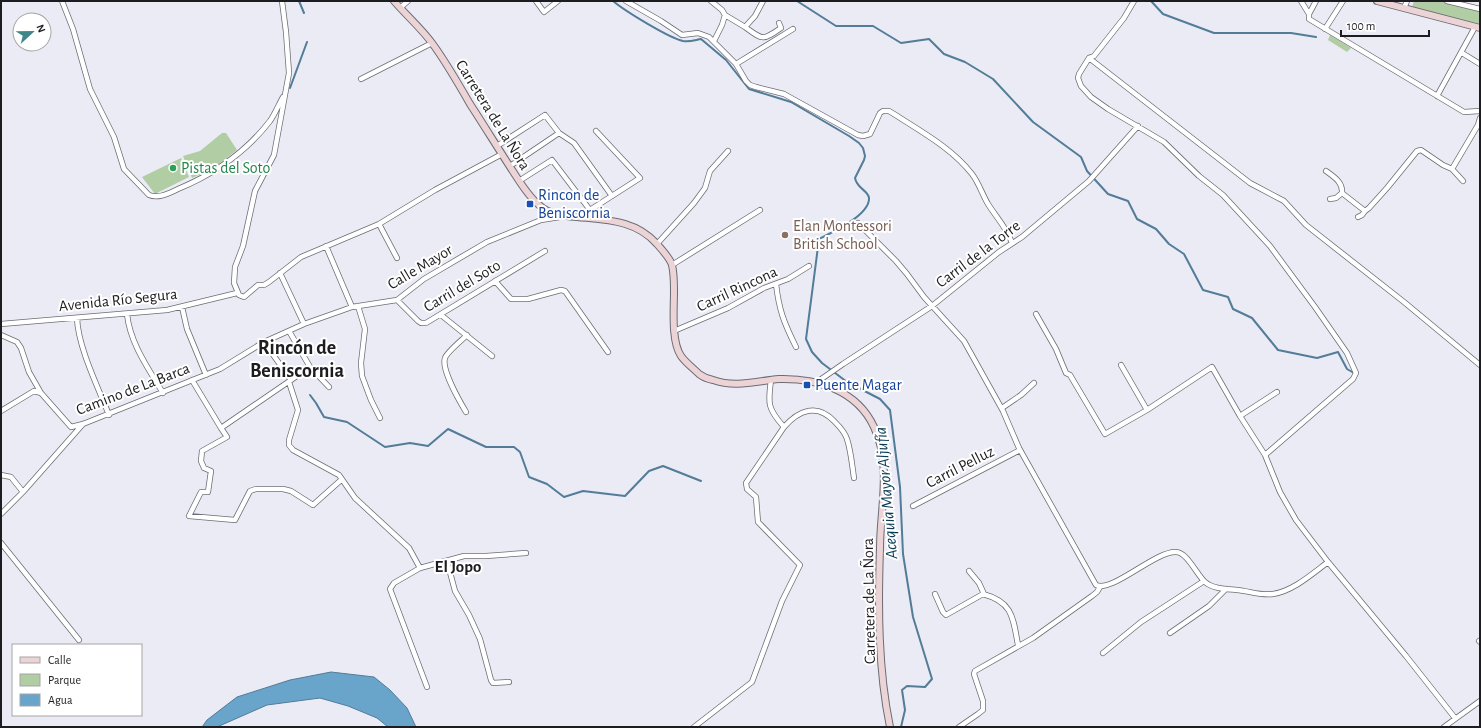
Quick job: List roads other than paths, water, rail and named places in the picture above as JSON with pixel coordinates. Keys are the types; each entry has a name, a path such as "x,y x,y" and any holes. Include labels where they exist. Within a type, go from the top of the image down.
{"main road":[{"name":"Carretera de La Ñora","path":"394,1 432,43 519,181 536,203 550,213 628,224 650,236 657,244 672,265 674,283 674,331 681,355 702,376 723,383 737,385 771,380 802,380 817,382 848,395 860,405 868,417 880,442 883,457 884,491 880,545 880,633 886,707 890,727"},
{"path":"1377,1 1478,28"}],"street":[{"path":"62,1 73,29 90,89 114,137 124,169 149,195 154,197 161,196 197,181 236,156 271,120 285,93"},
{"path":"237,293 234,283 234,267 243,246 254,191 274,155 289,73 282,1"},
{"path":"400,8 408,1"},
{"path":"536,1 544,12 558,1"},
{"path":"626,1 682,35 698,33 704,34 736,64 750,85 784,94 863,136 870,134 880,113 883,111 889,111 894,114 941,146 971,173 988,205 1005,229 1012,243"},
{"path":"711,1 722,10 725,15 760,38 768,37 781,28 778,23"},
{"path":"745,27 755,16 763,1"},
{"path":"1134,1 1124,18 1094,56 1089,58 1079,74 1079,82 1081,86 1091,97 1108,109 1164,142 1199,176 1223,195 1276,254 1333,331 1356,373 1353,380 1265,455"},
{"path":"1301,1 1309,19 1325,29 1464,112 1480,111"},
{"path":"1308,14 1316,1"},
{"path":"1325,29 1343,1"},
{"path":"1404,8 1407,1"},
{"path":"1447,1 1480,9"},
{"path":"714,42 725,15"},
{"path":"1437,96 1478,28"},
{"path":"736,64 793,30"},
{"path":"360,79 432,43"},
{"path":"1462,53 1480,64"},
{"path":"1089,58 1250,183 1284,202 1306,225 1480,364"},
{"path":"497,146 545,115 559,133 574,143 612,196"},
{"path":"1452,169 1478,125 1480,118"},
{"name":"Carril de la Torre","path":"817,382 932,306 1012,243 1022,237 1097,174 1138,126"},
{"path":"590,210 640,178 596,131"},
{"path":"510,166 559,133"},
{"path":"1358,217 1369,208 1387,188 1417,151 1421,150 1443,165 1452,169 1463,181"},
{"path":"657,244 694,203 705,188 710,171 728,151"},
{"path":"304,324 280,273 301,257 379,224 435,190 502,154"},
{"path":"519,181 552,160 590,210 589,218"},
{"path":"1326,171 1339,182 1342,188 1342,193 1365,211"},
{"path":"1330,199 1336,198 1342,193"},
{"path":"536,203 542,214 541,220"},
{"path":"672,265 760,210"},
{"name":"Calle Mayor","path":"264,342 304,324 352,307 398,300 420,282 487,242 547,218 566,216"},
{"path":"858,223 896,260 924,297 964,341 1002,408 1020,450 1094,582 1100,586 1110,584 1157,558 1176,552 1183,555 1204,581 1213,586 1265,594 1279,592 1303,580 1328,562"},
{"path":"379,224 397,258"},
{"path":"326,246 352,307"},
{"name":"Carril del Soto","path":"398,300 421,323 430,322 545,251"},
{"name":"Carril Rincona","path":"674,331 714,314 764,288 788,279 809,266"},
{"name":"Avenida Río Segura","path":"1,324 167,310 237,293 244,296 256,286 267,284 280,273"},
{"path":"495,281 511,299 528,299 561,290 565,291 608,352"},
{"path":"776,284 779,308 785,325 796,347"},
{"path":"358,306 365,329 361,363 362,376 370,400 380,418"},
{"path":"182,307 187,329 206,374"},
{"path":"127,314 129,327 139,352 163,393"},
{"path":"1036,314 1056,349 1066,373 1070,375 1105,434 1147,410 1212,367 1240,416 1265,455 1272,476 1290,511 1328,562 1455,718"},
{"path":"441,315 492,356"},
{"path":"77,318 83,348 109,415"},
{"path":"289,331 310,367 329,387"},
{"path":"1,335 17,342 21,348 29,372 41,393"},
{"path":"466,412 454,392 444,361 447,354 467,335"},
{"path":"264,342 290,381 298,410 289,440 289,445 293,450 339,475 341,480 355,498 409,548 420,568"},
{"name":"Camino de La Barca","path":"41,393 71,427 109,415 220,369 264,342"},
{"path":"1121,364 1147,410"},
{"path":"221,428 310,367"},
{"path":"192,380 227,438 202,451 201,461 204,468 211,471 208,492 201,492 189,516 235,520 250,491 256,489 283,489 291,491 314,505 341,480"},
{"path":"771,380 768,401 770,408 784,427"},
{"path":"1002,408 1021,395 1034,383"},
{"path":"1,411 34,391 41,393"},
{"path":"1240,416 1277,392"},
{"path":"694,727 752,682 782,601 800,565 758,522 756,497 747,489 746,483 784,427 792,418 808,411 816,410 825,414 840,426 846,437 854,478"},
{"path":"1,514 23,492 84,424"},
{"name":"Carril Pelluz","path":"913,506 1020,450"},
{"path":"1,475 11,477 23,492"},
{"path":"1,543 79,640"},
{"path":"427,687 390,589 394,583 420,568 464,556 526,553"},
{"path":"447,561 455,591 469,615 480,639 491,680 493,683 509,682"},
{"path":"969,570 984,594"},
{"path":"1103,653 1141,622 1204,581"},
{"path":"959,727 983,710 983,701 974,674 975,671 1053,625 1097,592 1100,586"},
{"path":"1170,634 1209,606 1226,589"},
{"path":"935,594 943,612 946,615 981,594 1003,601 1014,623 1018,645"},
{"path":"1444,727 1480,701"}],"water":[{"path":"331,672 374,677 390,690 407,708 416,727 388,727 377,718 348,706 320,698 267,705 217,727 202,727 207,720 237,697 290,680"}],"waterway":[{"path":"299,1 304,13"},
{"name":"Acequia Mayor Aljufía","path":"613,1 647,24 676,39 683,41 701,39 726,60 749,89 791,102 849,136 863,148 865,156 864,160 855,178 858,185 867,193 869,198 868,204 863,211 849,223 819,239 806,339 812,352 822,363 847,382 880,399 890,410 900,487 903,554 913,617 932,679 925,687 907,686 902,690 905,710 901,727"},
{"path":"797,1 836,26 873,26 901,43 929,39 944,54 965,62 993,79 1033,122 1081,157 1087,171 1108,194 1128,201 1137,219 1156,229 1169,244 1184,254 1203,290 1228,297 1233,309 1252,318 1278,350 1317,358 1338,352 1347,369 1354,373"},
{"path":"1151,1 1163,14 1214,33 1291,33 1316,37"},
{"path":"290,88 307,42"},
{"path":"310,395 324,417 347,422 385,447 410,443 428,446 448,429 486,447 514,447 520,452 529,477 547,484 564,497 583,491 625,496 649,471 663,466 701,481"}],"place":[{"name":"Pistas del Soto","path":"173,168"},
{"name":"Rincon de Beniscornia","path":"530,204"},
{"name":"Elan Montessori British School","path":"785,235"},
{"name":"Puente Magar","path":"807,385"}],"district":[{"name":"Rincón de Beniscornia","path":"297,360"},
{"name":"El Jopo","path":"458,566"}]}
